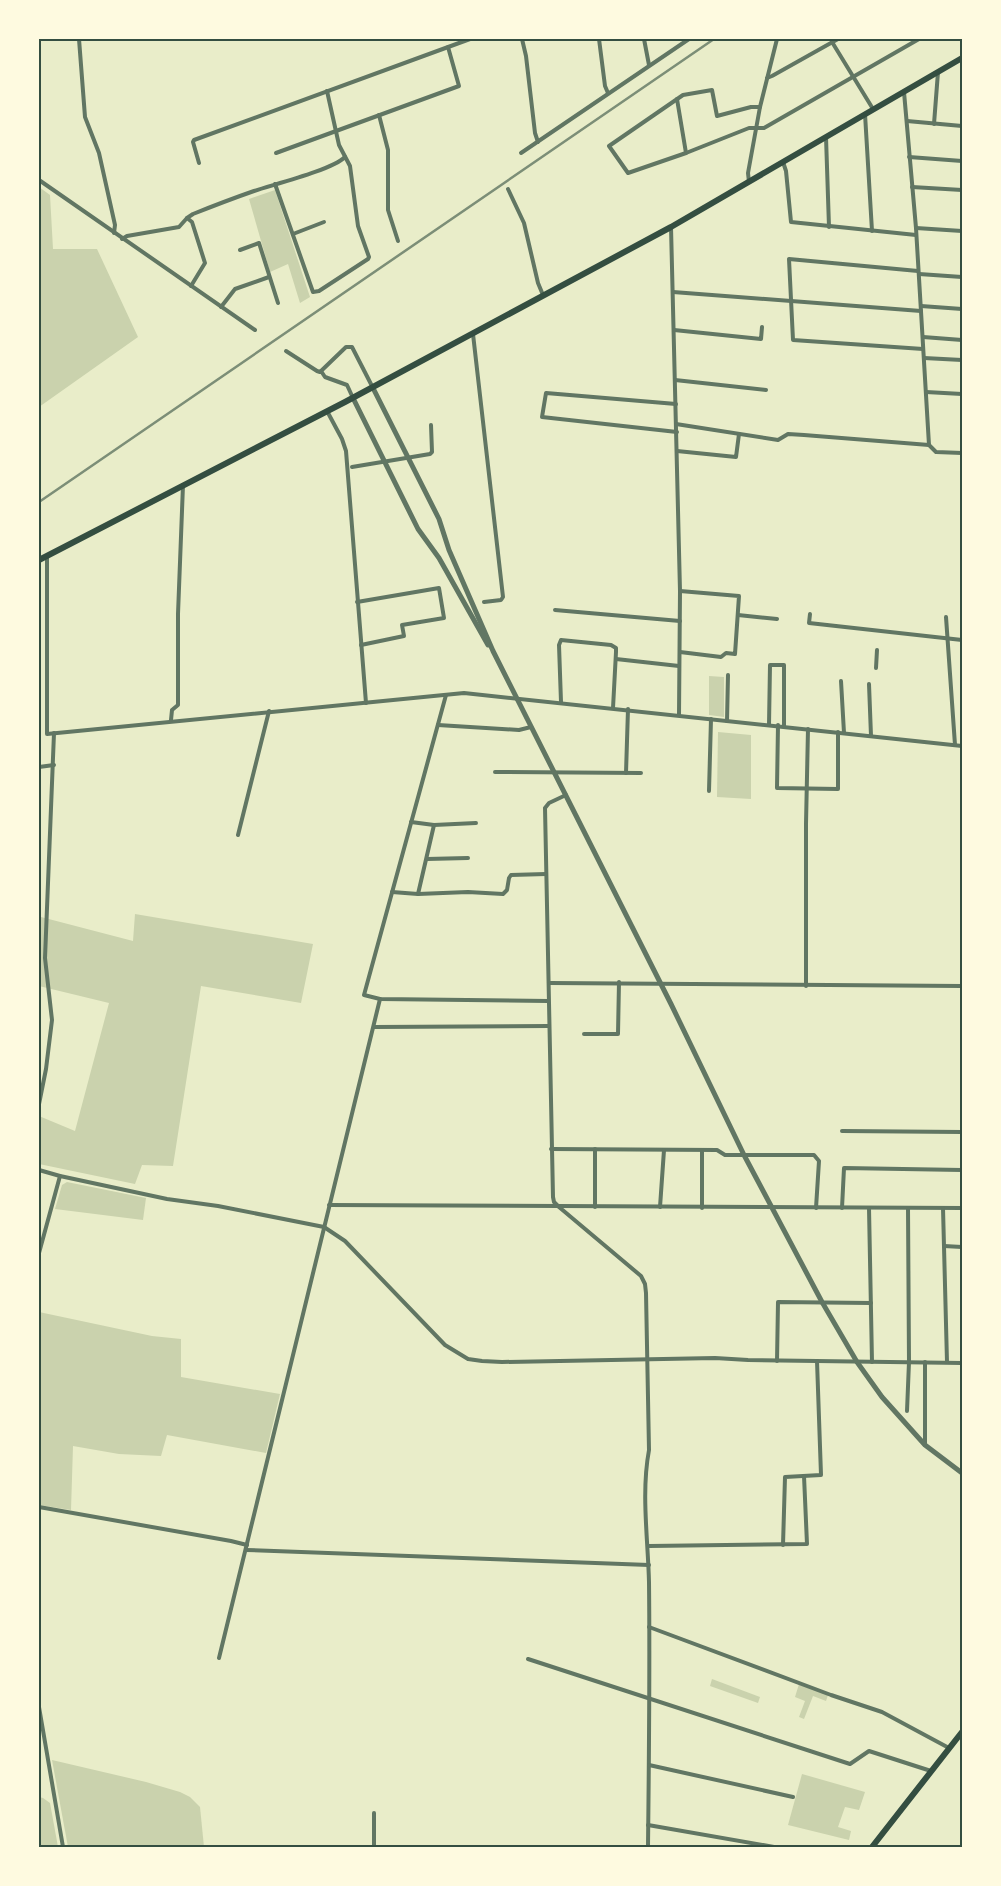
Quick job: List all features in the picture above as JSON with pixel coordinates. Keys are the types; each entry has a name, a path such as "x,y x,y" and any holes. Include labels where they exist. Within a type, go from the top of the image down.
{"main road":[{"path":"39,560 373,388 671,227 962,58"},
{"path":"872,1847 962,1732"}],"street":[{"path":"79,39 85,117 101,158 115,225 114,233"},
{"path":"199,163 194,140 470,39"},
{"path":"522,39 526,56 535,133 538,142"},
{"path":"599,39 605,86 608,93"},
{"path":"644,39 649,65"},
{"path":"521,153 688,39"},
{"path":"749,182 748,173 760,107 777,39"},
{"path":"767,78 838,39"},
{"path":"760,107 751,107 717,116 712,90 683,95 609,146 628,173 749,128 764,128 919,39"},
{"path":"832,42 873,109"},
{"path":"276,153 459,86 448,47"},
{"path":"934,124 938,72"},
{"path":"275,184 312,289 315,292 368,259 369,257 358,226 350,169 339,145 327,91"},
{"path":"904,92 916,228 929,445"},
{"path":"677,99 686,153"},
{"path":"865,114 872,231"},
{"path":"379,115 388,150 388,210 398,241"},
{"path":"907,121 962,126"},
{"path":"826,137 829,227"},
{"path":"122,239 127,236 179,227 187,218 236,197 341,161 345,157"},
{"path":"909,157 962,161"},
{"path":"783,162 786,171 790,221 916,236"},
{"path":"39,180 255,330"},
{"path":"912,187 962,190"},
{"path":"508,189 524,223 538,284 543,295"},
{"path":"187,218 192,222 205,263 191,286"},
{"path":"293,234 324,222"},
{"path":"671,227 680,591 679,715"},
{"path":"916,228 962,231"},
{"path":"240,250 259,244 278,303"},
{"path":"923,349 793,340 789,259 962,277"},
{"path":"221,307 235,289 269,277"},
{"path":"673,292 921,311"},
{"path":"921,306 962,309"},
{"path":"674,330 761,339 762,326"},
{"path":"473,334 503,597 501,600 484,602"},
{"path":"923,337 962,340"},
{"path":"322,372 344,349 350,347 354,349 439,520 449,550 493,651 771,1208 857,1362 882,1397 925,1445 962,1473"},
{"path":"286,351 317,371 322,372 325,377 347,385 418,529 439,558 493,651"},
{"path":"924,358 962,360"},
{"path":"675,380 766,390"},
{"path":"926,392 962,394"},
{"path":"676,404 546,393 542,417 676,432"},
{"path":"327,411 342,439 346,451 366,703"},
{"path":"676,424 778,440 790,434 929,445 936,452 962,453"},
{"path":"352,467 430,454 432,452 431,425"},
{"path":"677,451 736,457 740,434"},
{"path":"171,720 172,710 178,705 178,614 182,486"},
{"path":"47,556 47,734 171,720 464,693 962,746"},
{"path":"357,602 439,588 444,618 402,625 404,636 361,645"},
{"path":"680,591 739,596 735,654 726,653 721,657 680,652"},
{"path":"555,610 680,621"},
{"path":"810,614 809,623 962,640"},
{"path":"738,615 776,619"},
{"path":"946,617 955,745"},
{"path":"561,702 559,645 561,640 611,645 616,648 613,708"},
{"path":"876,668 877,650"},
{"path":"616,659 680,666"},
{"path":"769,725 770,665 784,665 784,726"},
{"path":"727,721 728,675"},
{"path":"841,682 844,733"},
{"path":"869,684 871,736"},
{"path":"446,695 364,994 380,999 548,1001"},
{"path":"626,773 628,709"},
{"path":"238,835 270,711"},
{"path":"710,791 711,719"},
{"path":"438,725 519,730 531,727"},
{"path":"778,725 777,788 838,789 838,732"},
{"path":"806,986 808,729"},
{"path":"39,1104 46,1069 52,1020 45,958 54,733"},
{"path":"39,767 54,765"},
{"path":"495,772 641,773"},
{"path":"566,795 549,803 545,808 553,1196 554,1202 559,1207 641,1276 645,1284 649,1450 645,1470 649,1546 650,1700 648,1847"},
{"path":"411,822 434,825 476,823"},
{"path":"418,894 434,825"},
{"path":"427,859 468,858"},
{"path":"392,892 418,894 468,892 503,894 507,890 511,875 546,874"},
{"path":"550,983 619,982 806,986 962,986"},
{"path":"584,1034 618,1034 619,982"},
{"path":"219,1658 380,999"},
{"path":"374,1027 549,1026"},
{"path":"842,1131 962,1132"},
{"path":"551,1149 717,1150 725,1155 744,1156 814,1155 819,1161 816,1208"},
{"path":"595,1149 595,1207"},
{"path":"660,1208 664,1150"},
{"path":"702,1150 702,1208"},
{"path":"842,1208 844,1168 962,1170"},
{"path":"39,1170 167,1200 267,1215 324,1227 345,1242 445,1345 468,1358 482,1362 715,1358 777,1361 962,1363"},
{"path":"39,1253 60,1176"},
{"path":"329,1206 962,1208"},
{"path":"869,1208 872,1362"},
{"path":"907,1411 909,1362 908,1208"},
{"path":"943,1208 947,1362"},
{"path":"944,1246 962,1246"},
{"path":"777,1361 778,1302 871,1302"},
{"path":"783,1544 785,1477 821,1475 817,1361"},
{"path":"925,1362 925,1445"},
{"path":"649,1546 806,1544 804,1476"},
{"path":"39,1507 230,1541 247,1548 649,1564"},
{"path":"649,1626 831,1695 882,1712 949,1748"},
{"path":"528,1659 850,1764 869,1751 931,1771"},
{"path":"39,1706 63,1847"},
{"path":"649,1765 793,1797"},
{"path":"374,1814 374,1847"},
{"path":"648,1825 774,1847"}],"green space":[{"path":"39,187 50,195 53,249 97,249 138,337 39,407"},
{"path":"275,190 310,297 300,303 288,264 270,272 249,199"},
{"path":"709,676 724,677 724,717 709,715"},
{"path":"718,732 751,735 751,799 717,797"},
{"path":"135,914 313,944 301,1003 201,986 173,1166 142,1165 135,1184 39,1164 39,1116 75,1131 109,1003 39,986 39,933 41,917 133,941"},
{"path":"67,1182 146,1198 143,1220 55,1209 62,1185"},
{"path":"39,1312 152,1336 181,1339 181,1377 280,1394 266,1453 167,1435 161,1456 119,1454 73,1446 71,1510 39,1505"},
{"path":"712,1679 760,1697 758,1703 710,1686"},
{"path":"799,1684 828,1695 826,1701 813,1696 804,1719 799,1717 805,1701 795,1697"},
{"path":"52,1760 146,1782 180,1792 190,1797 200,1807 204,1847 68,1847"},
{"path":"802,1774 865,1792 859,1810 845,1807 838,1827 851,1831 849,1840 788,1825"},
{"path":"39,1797 50,1803 58,1847 39,1847"}],"railway":[{"path":"39,502 714,39"}]}
